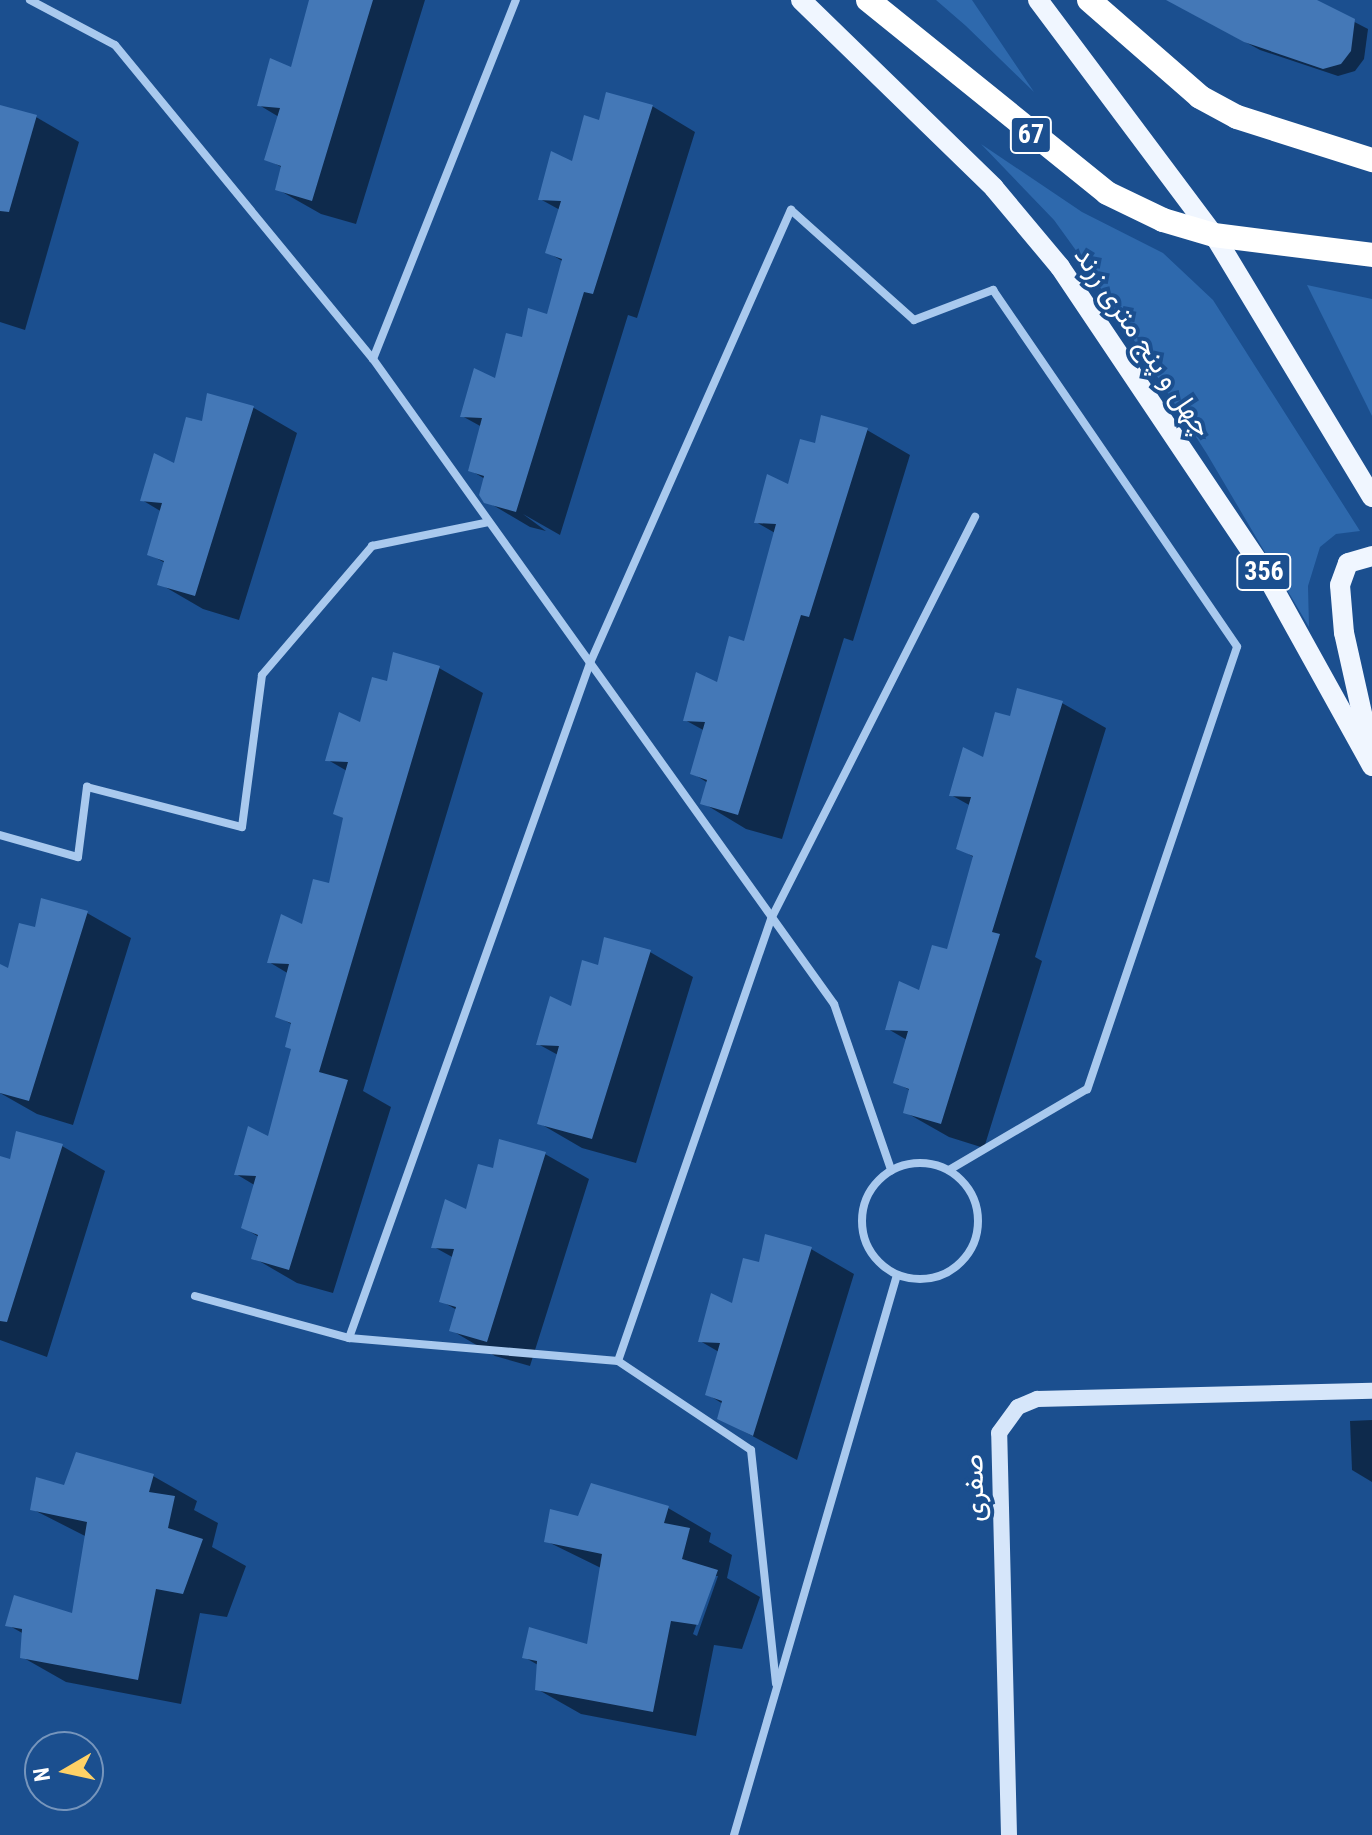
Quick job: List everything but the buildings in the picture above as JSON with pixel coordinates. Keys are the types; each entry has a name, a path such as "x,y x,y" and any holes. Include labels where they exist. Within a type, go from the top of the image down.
{"highway":[{"name":"67","path":"868,0 1107,193 1163,220 1214,235 1372,255"},
{"path":"1089,0 1200,97 1237,117 1372,160"}],"main road":[{"name":"چهل و پنج متری زرند","path":"801,0 994,188 1060,267 1264,571 1372,766"},
{"path":"1038,0 1214,235 1372,497"},
{"path":"1372,556 1348,563 1340,585 1344,633 1372,758"}],"street":[{"path":"30,0 115,45 373,359 834,1004 891,1170"},
{"path":"373,359 516,0"},
{"path":"349,1338 590,663 791,210 914,320 993,290 1237,647 1087,1089 949,1170"},
{"path":"618,1361 772,917 975,516"},
{"path":"0,835 78,857 87,787 242,827 262,675 372,546 489,522"},
{"path":"910,1163 949,1170 975,1201 975,1241 949,1272 932,1278 897,1275 870,1252 862,1217 875,1183 891,1170 910,1163"},
{"path":"734,1835 897,1275"},
{"path":"195,1296 349,1338 618,1361 751,1450 776,1684"},
{"name":"صفری","path":"1009,1835 999,1433 1018,1407 1037,1399 1372,1391"}],"shaded area":[{"path":"936,0 972,0 1034,92 966,26"},
{"path":"981,144 1082,212 1163,253 1213,300 1360,531 1336,534 1320,547 1308,586 1309,627 1207,454 1080,256 1054,220"},
{"path":"1307,285 1372,299 1372,416"}]}
